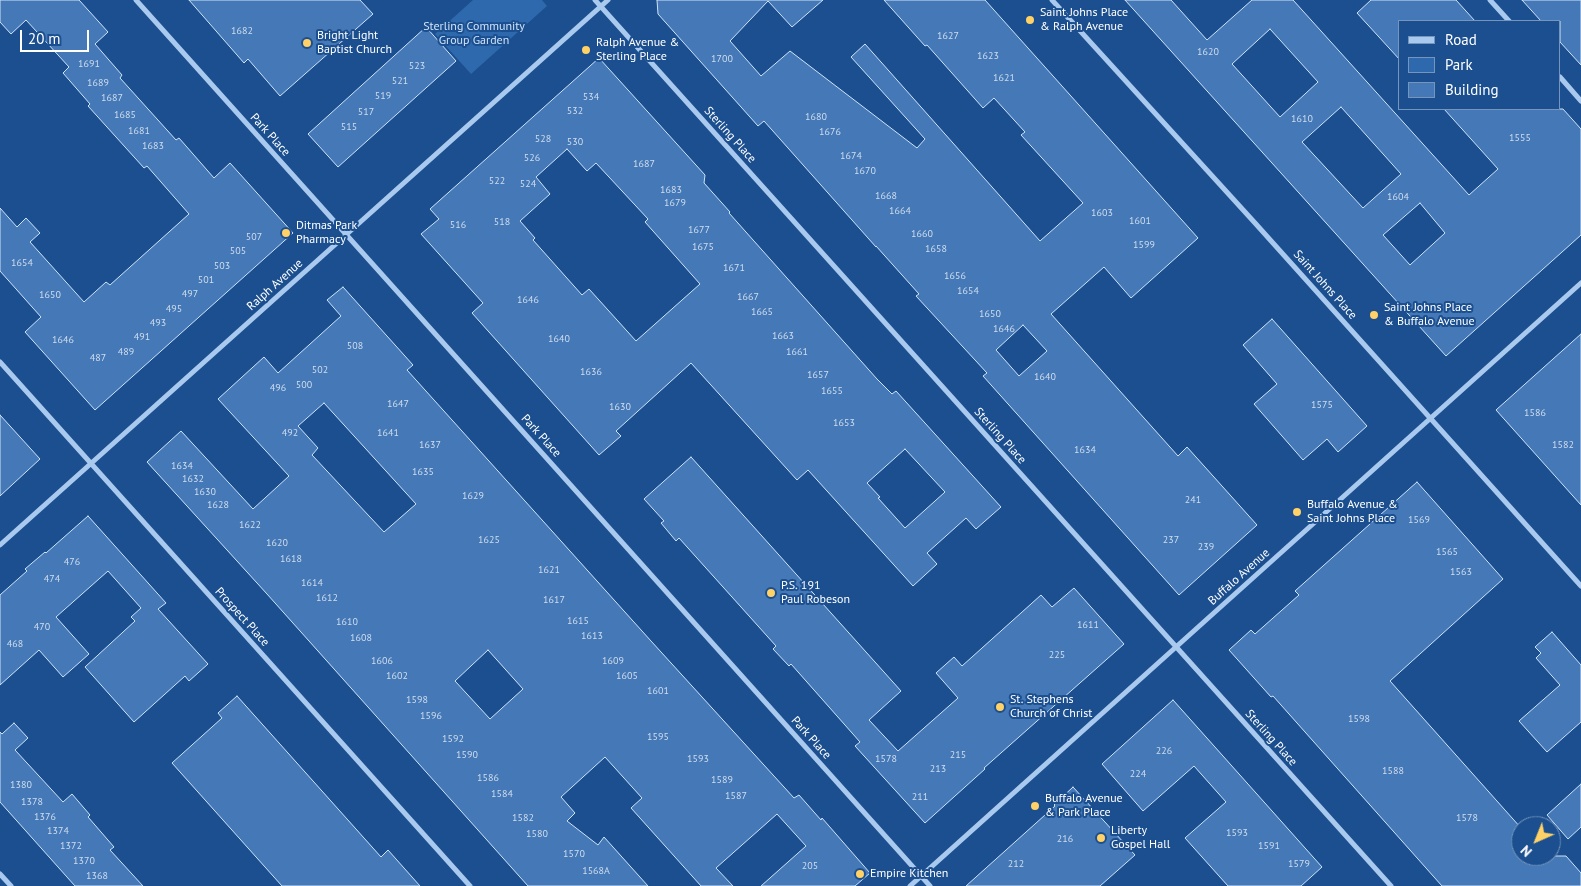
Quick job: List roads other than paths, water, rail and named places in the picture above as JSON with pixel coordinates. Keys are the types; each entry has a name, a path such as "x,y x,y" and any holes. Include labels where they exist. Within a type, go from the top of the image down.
{"street":[{"name":"Park Place","path":"136,0 930,886"},
{"name":"Sterling Place","path":"595,0 1391,886"},
{"name":"Ralph Avenue","path":"0,545 608,0"},
{"name":"Saint Johns Place","path":"1052,0 1581,586"},
{"path":"1490,0 1508,20"},
{"path":"1561,78 1581,101"},
{"name":"Buffalo Avenue","path":"910,886 1581,283"},
{"name":"Prospect Place","path":"0,362 470,886"},
{"path":"0,874 10,886"}],"place":[{"name":"Saint Johns Place & Ralph Avenue","path":"1030,20"},
{"name":"Bright Light Baptist Church","path":"307,43"},
{"name":"Ralph Avenue & Sterling Place","path":"586,50"},
{"name":"Ditmas Park Pharmacy","path":"286,233"},
{"name":"Saint Johns Place & Buffalo Avenue","path":"1374,315"},
{"name":"Buffalo Avenue & Saint Johns Place","path":"1297,512"},
{"name":"P.S. 191 Paul Robeson","path":"771,593"},
{"name":"St. Stephens Church of Christ","path":"1000,707"},
{"name":"Buffalo Avenue & Park Place","path":"1035,806"},
{"name":"Liberty Gospel Hall","path":"1101,838"},
{"name":"Empire Kitchen","path":"860,874"}],"park label":[{"name":"Sterling Community Group Garden","path":"474,34"}]}
